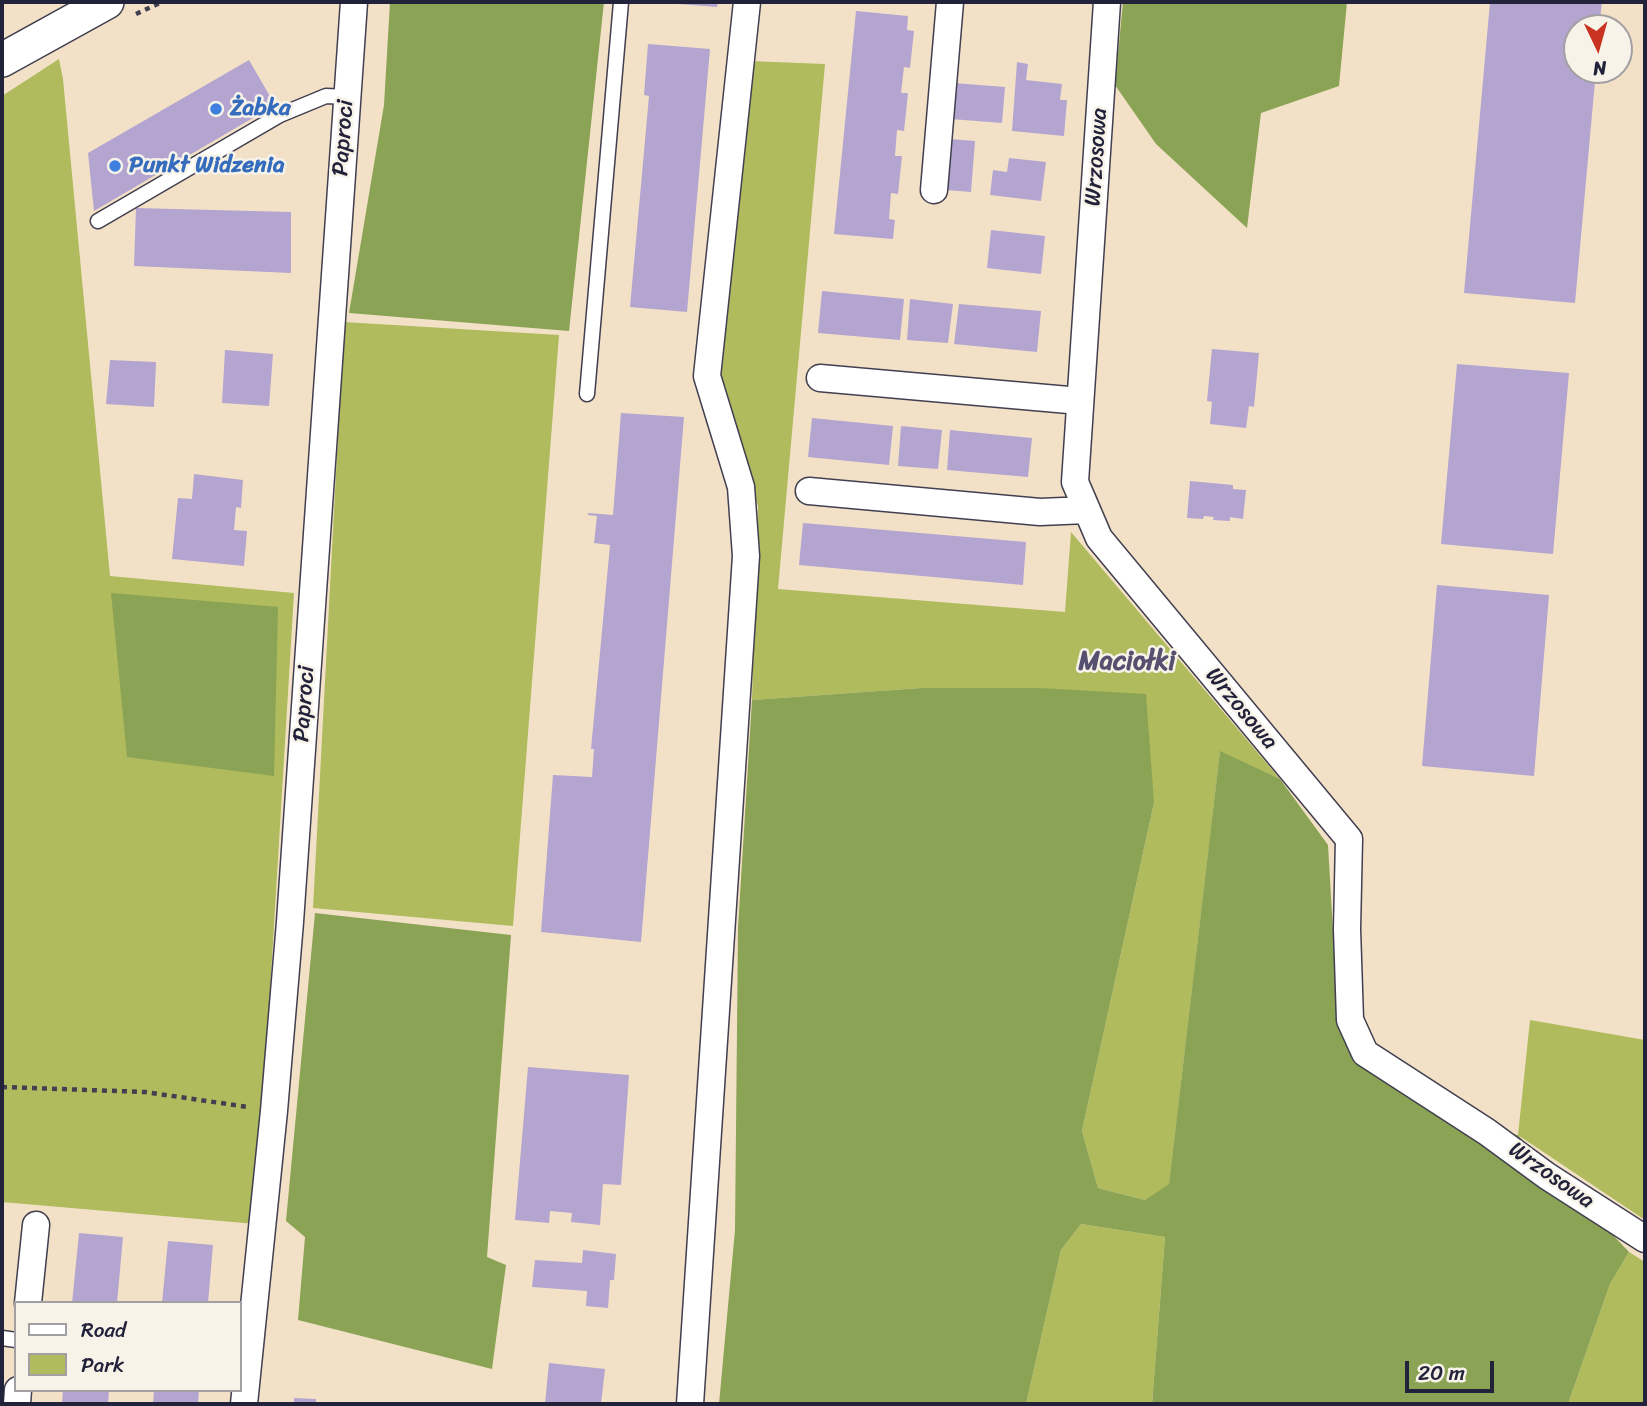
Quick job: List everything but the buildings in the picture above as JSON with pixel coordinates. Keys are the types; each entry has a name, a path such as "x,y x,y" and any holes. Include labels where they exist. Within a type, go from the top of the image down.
{"street":[{"path":"2,60 107,2"},
{"name":"Paproci","path":"244,1404 290,922 354,2"},
{"path":"690,1404 746,556 741,487 707,376 747,2"},
{"path":"934,190 950,2"},
{"name":"Wrzosowa","path":"1107,2 1075,482 1098,538 1349,839 1346,929 1350,1020 1365,1053 1645,1239"},
{"path":"820,378 1080,401"},
{"path":"809,491 1040,512 1087,510"},
{"path":"27,1301 36,1226"}],"lane":[{"path":"587,394 621,2"},
{"path":"98,221 280,115 326,96 347,97"}],"path":[{"path":"2,1087 145,1092 274,1111"}],"green space":[{"path":"390,2 604,2 569,331 349,313 384,105"},
{"path":"1123,2 1347,2 1339,86 1261,113 1247,228 1156,144 1115,85"},
{"path":"59,59 110,576 294,593 256,1224 2,1202 2,96"},
{"path":"749,61 825,64 778,589 1065,612 1071,532 1280,779 1220,752 1169,1185 1145,1200 1098,1188 1082,1131 1154,803 1039,688 921,688 752,700 758,506 712,379"},
{"path":"344,322 559,335 513,926 313,908"},
{"path":"111,593 278,607 274,776 127,757"},
{"path":"921,688 1039,688 1146,694 1154,803 1082,1131 1098,1188 1145,1200 1169,1184 1220,751 1280,779 1328,845 1333,931 1350,1020 1365,1053 1487,1132 1518,1135 1629,1252 1610,1284 1568,1404 1152,1404 1165,1237 1081,1224 1061,1250 1026,1404 719,1404 735,1230 738,928 752,700"},
{"path":"315,913 511,935 487,1257 506,1265 492,1369 298,1320 305,1237 286,1221"},
{"path":"1530,1020 1645,1040 1645,1220 1518,1135"},
{"path":"1081,1224 1165,1237 1152,1404 1026,1404 1061,1250"},
{"path":"1629,1252 1645,1262 1645,1404 1568,1404 1610,1284"}],"place":[{"name":"Żabka","path":"216,109"},
{"name":"Punkt Widzenia","path":"115,166"}],"district":[{"name":"Maciołki","path":"1127,662"}]}
